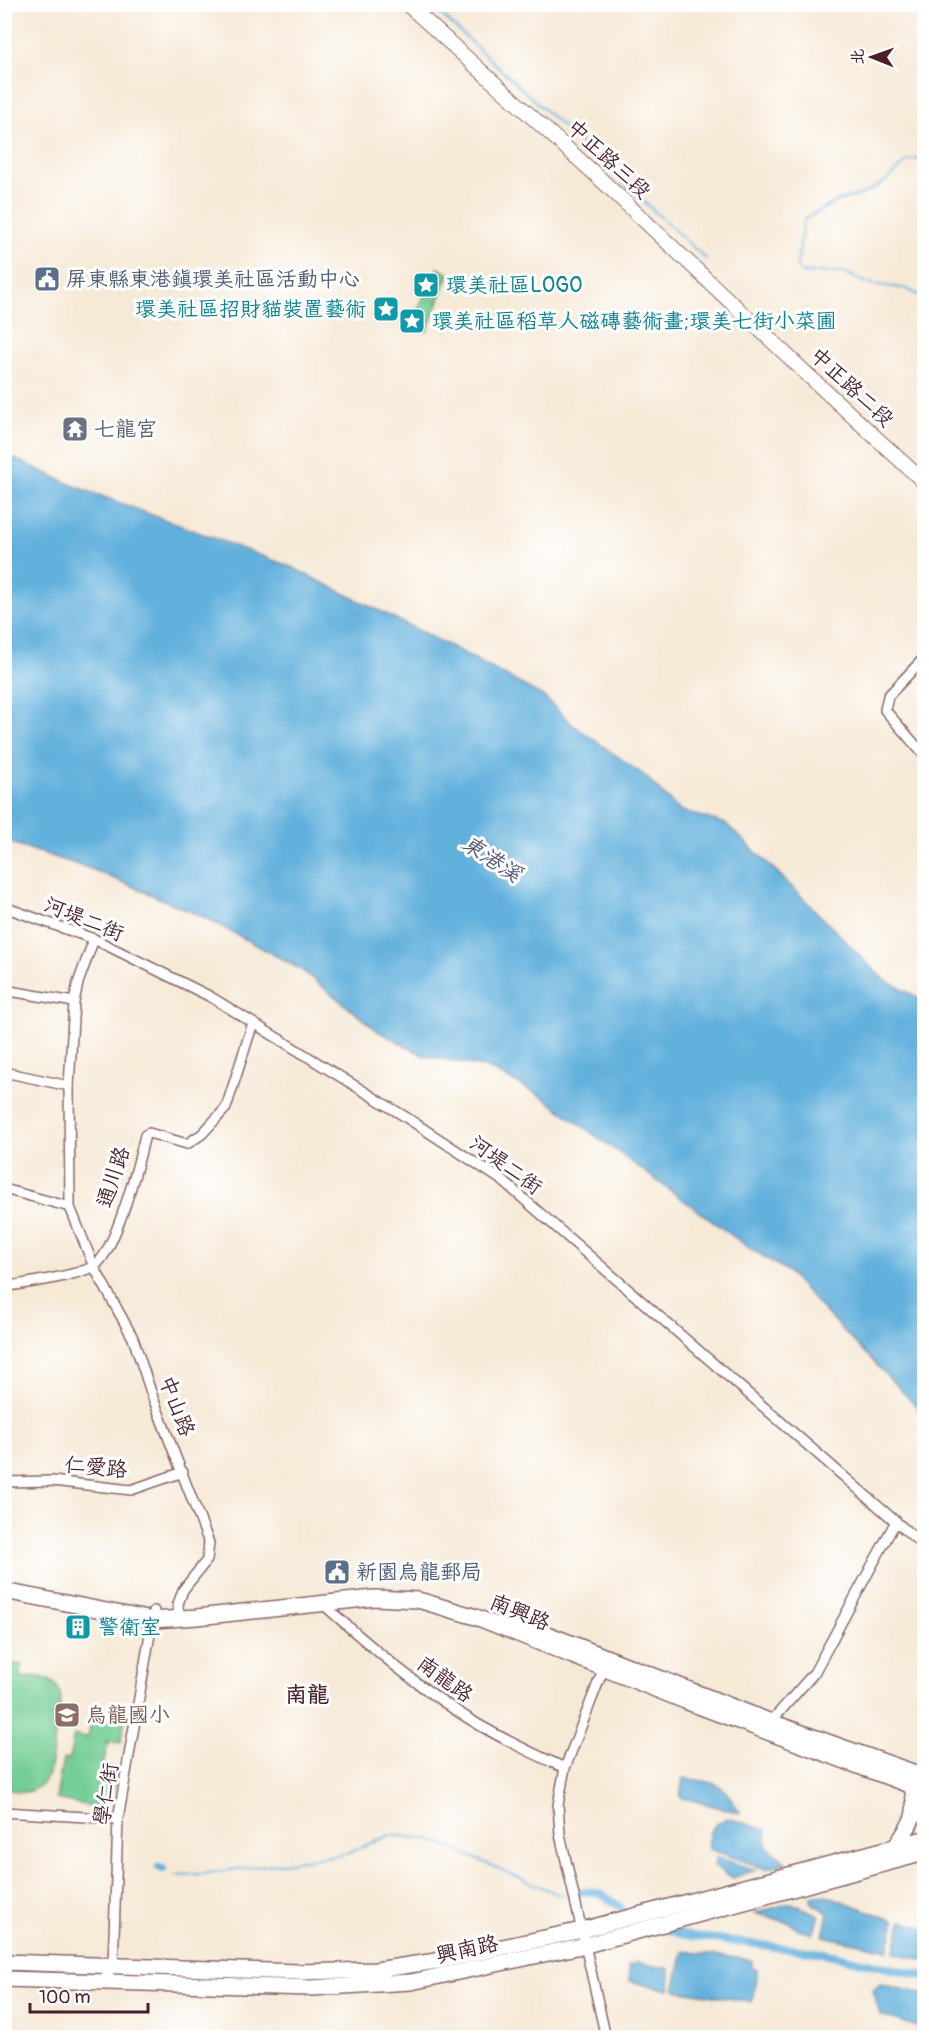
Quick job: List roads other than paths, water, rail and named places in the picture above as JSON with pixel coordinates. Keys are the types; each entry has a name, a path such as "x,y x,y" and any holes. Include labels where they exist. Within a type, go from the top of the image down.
{"main road":[{"name":"中正路三段","path":"407,4 595,174 778,348"},
{"name":"中正路二段","path":"778,348 924,482"},
{"name":"南興路","path":"4,1584 154,1615"},
{"name":"南興路","path":"4,1592 154,1615 179,1615 324,1600 374,1589 413,1590 443,1595 606,1663 767,1726 920,1779 924,1797"},
{"path":"896,1846 914,1815 920,1779"},
{"name":"興南路","path":"4,1962 298,1972 376,1970 584,1937 924,1839"},
{"name":"興南路","path":"4,1979 311,1988 411,1982 924,1853"}],"street":[{"path":"4,332 4,339"},
{"path":"924,658 888,696 885,710 924,755"},
{"name":"河堤二街","path":"4,907 94,939 211,997 404,1116 503,1181 924,1546"},
{"name":"中山路","path":"94,939 78,983 74,1002 69,1086 70,1207 94,1267 133,1338 153,1398 209,1543 207,1560 183,1590 178,1604 179,1615"},
{"path":"4,990 74,1002"},
{"name":"通川路","path":"94,1267 102,1261 132,1188 146,1135 149,1133 186,1144 213,1123 226,1108 253,1023"},
{"path":"4,1072 69,1086"},
{"path":"4,1189 70,1207"},
{"path":"4,1287 94,1267"},
{"name":"仁愛路","path":"4,1482 52,1481 131,1490 183,1472"},
{"path":"767,1726 814,1673 897,1521"},
{"name":"南龍路","path":"324,1600 385,1657 448,1705 480,1725 565,1768"},
{"name":"學仁街","path":"113,1965 118,1819 154,1615"},
{"path":"606,1663 565,1768 558,1804 560,1834 606,2037"},
{"path":"4,1812 118,1819"},
{"path":"103,1981 113,1965"}],"water":[{"name":"東港溪","path":"4,454 72,485 291,567 454,648 543,696 572,724 645,776 679,810 726,824 883,979 924,1001 924,1414 787,1271 749,1248 541,1096 488,1068 423,1055 378,1031 300,969 208,919 94,870 5,841"},
{"path":"683,1778 718,1785 728,1794 740,1813 680,1797"},
{"path":"728,1818 766,1830 767,1846 786,1863 766,1869 709,1849 712,1830 718,1823"},
{"path":"716,1857 755,1870 733,1878 714,1866"},
{"path":"826,1895 895,1921 888,1950 823,1936 828,1913 812,1903 811,1897"},
{"path":"791,1903 819,1915 813,1934 797,1929 790,1923 755,1913"},
{"path":"902,1921 924,1928 924,1960 894,1953"},
{"path":"683,1951 752,1960 752,1968 757,1970 752,2002 674,1990"},
{"path":"635,1962 670,1969 669,1990 629,1981 629,1965 633,1966"},
{"path":"880,1984 924,1994 924,2029 880,2015 873,1989"}],"waterway":[{"path":"430,4 706,259"},
{"path":"924,158 907,161 886,181 863,194 840,200 805,219 797,265 803,273 843,272 867,283 907,289 924,298"},
{"path":"174,1875 202,1874 346,1854 390,1835 430,1839 560,1895 565,1895"},
{"path":"159,1867 163,1869"},
{"path":"580,1892 597,1893 607,1897 621,1908"},
{"path":"671,1931 684,1935 823,1953 924,1976"}],"place":[{"name":"屏東縣東港鎮環美社區活動中心","path":"47,279"},
{"name":"環美社區LOGO","path":"426,285"},
{"name":"環美社區招財貓裝置藝術","path":"386,309"},
{"name":"環美社區稻草人磁磚藝術畫;環美七街小菜圃","path":"412,321"},
{"name":"七龍宮","path":"75,429"},
{"name":"新園烏龍郵局","path":"337,1572"},
{"name":"警衛室","path":"78,1627"},
{"name":"烏龍國小","path":"67,1715"}],"district":[{"name":"南龍","path":"307,1694"}]}
